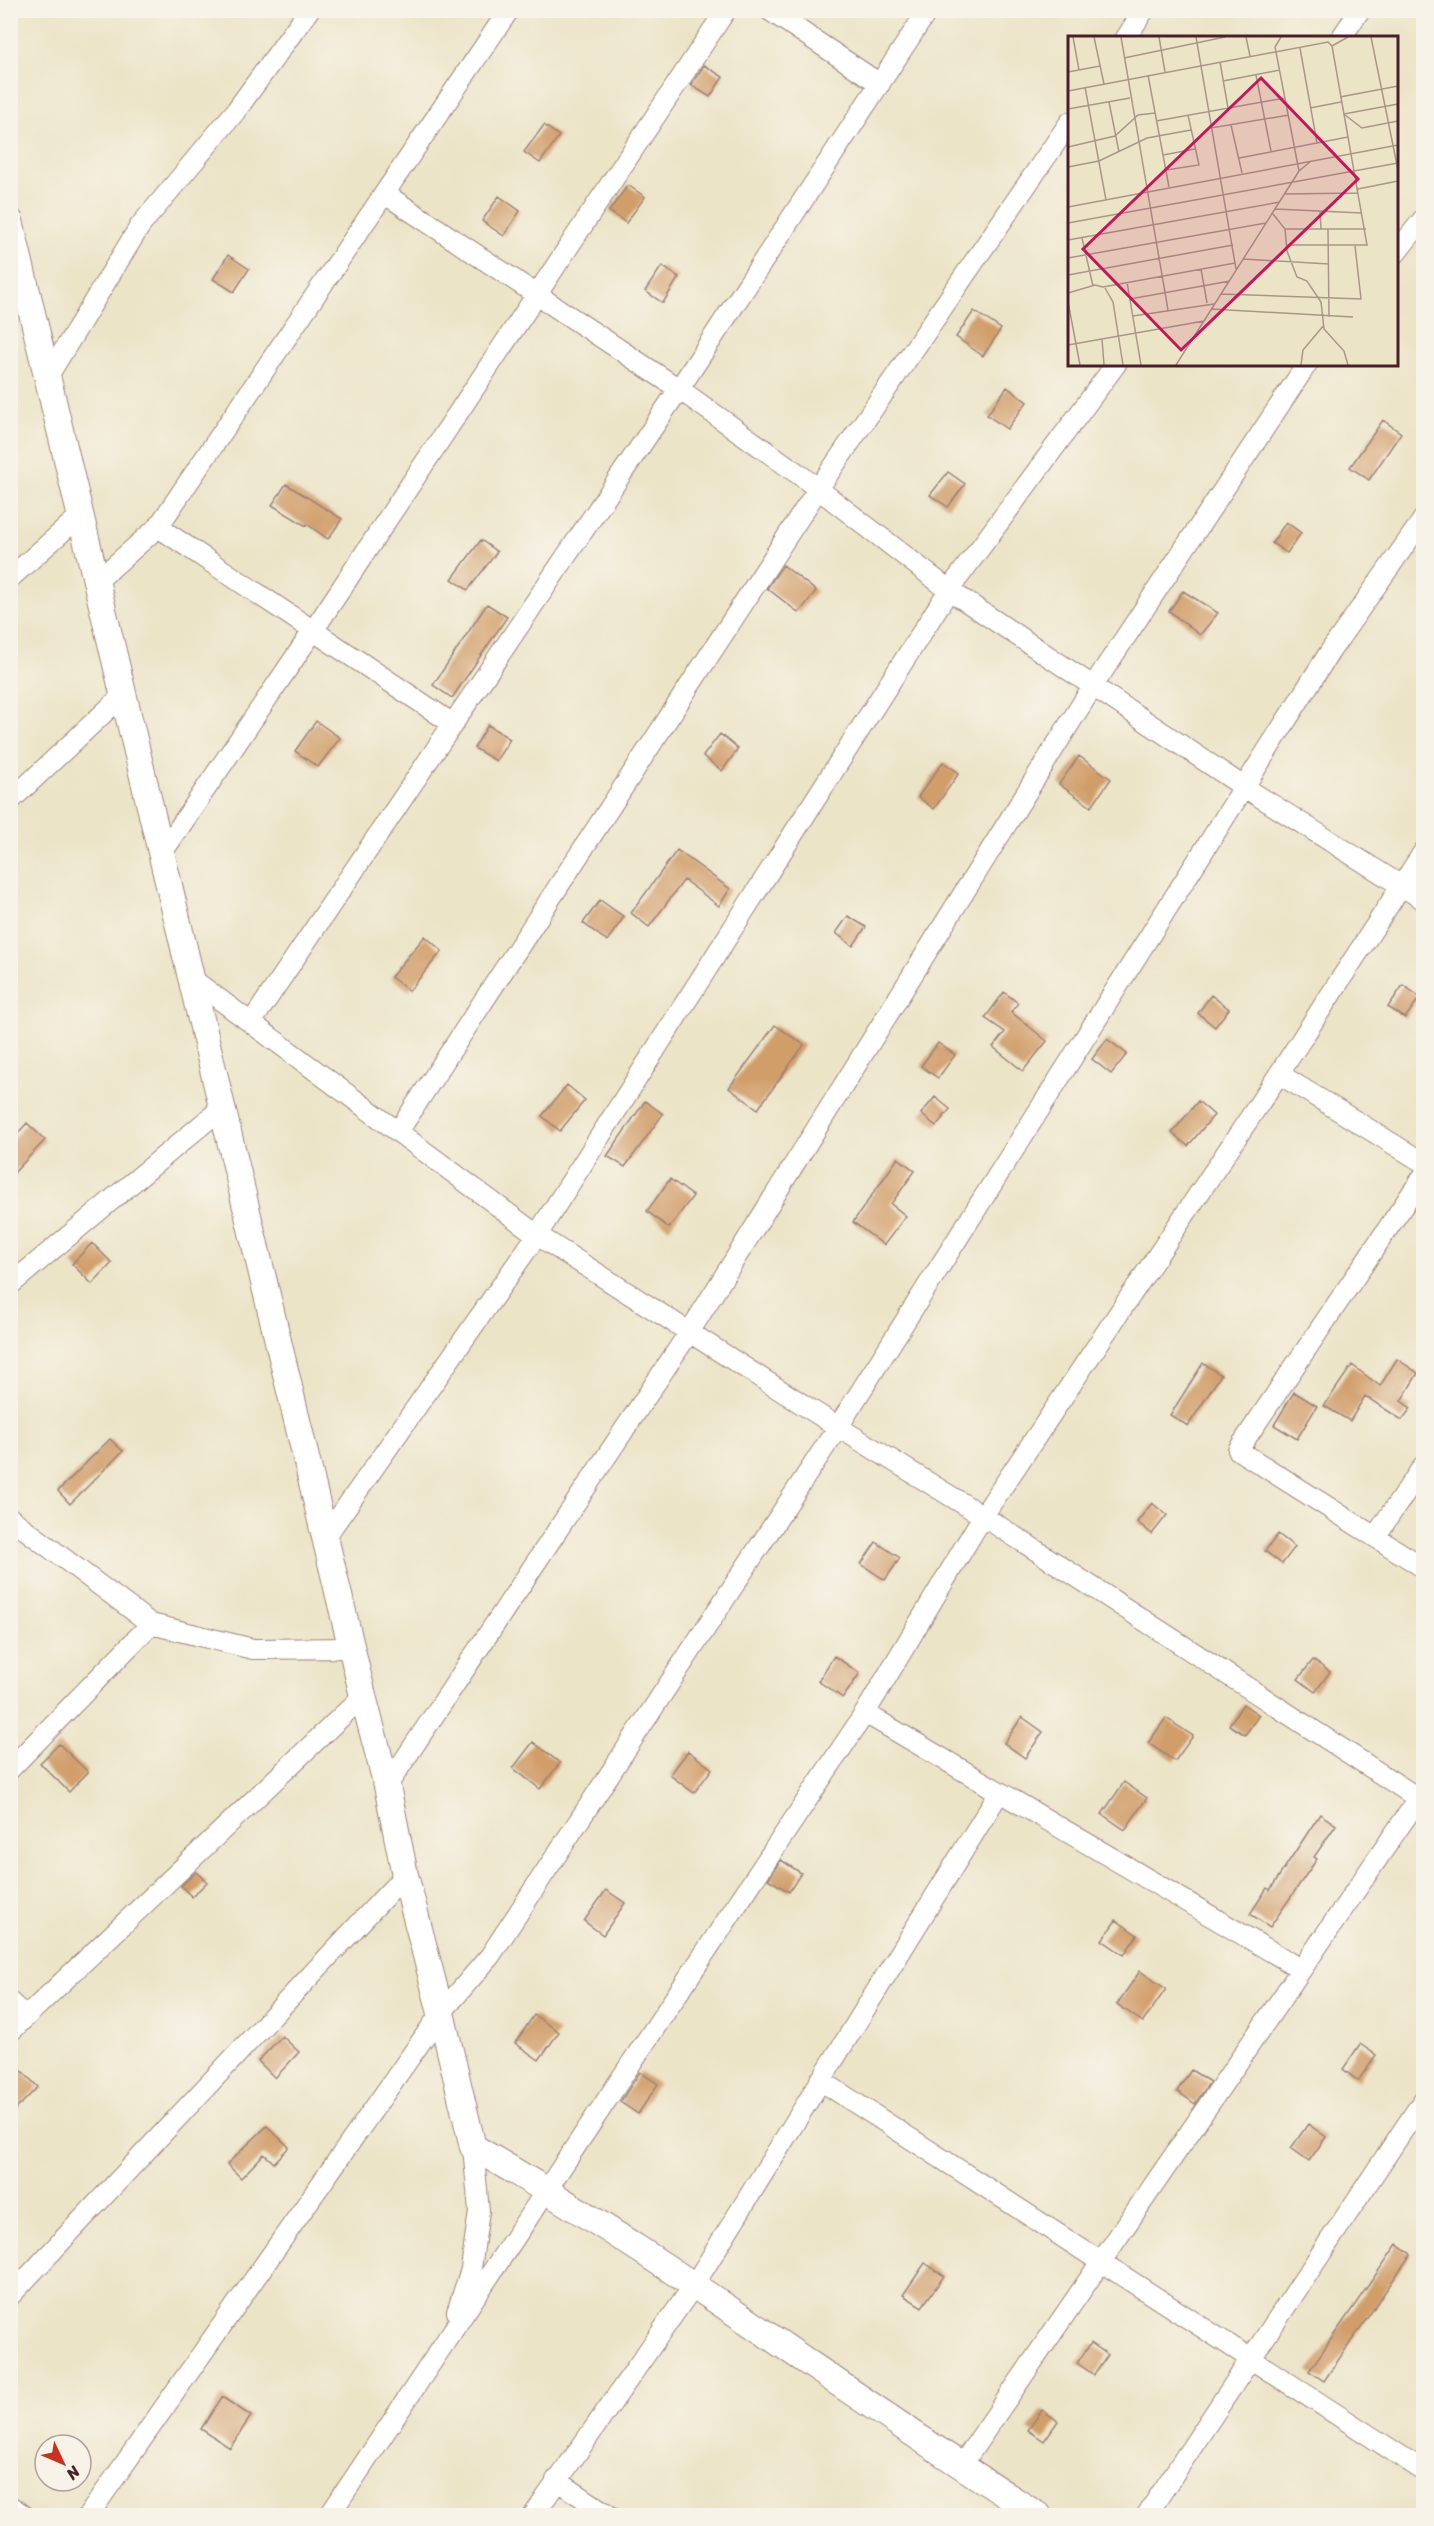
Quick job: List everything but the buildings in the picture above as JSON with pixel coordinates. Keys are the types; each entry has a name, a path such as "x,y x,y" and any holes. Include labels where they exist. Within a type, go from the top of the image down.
{"street":[{"path":"48,376 140,226 235,112 309,10"},
{"path":"97,581 158,527 509,10"},
{"path":"162,853 313,631 726,10"},
{"path":"769,10 880,84"},
{"path":"251,1023 678,389 928,10"},
{"path":"1127,36 1144,10"},
{"path":"1342,36 1360,10"},
{"path":"398,1132 818,489 1068,125"},
{"path":"385,194 678,389 818,489 949,590 1244,787 1424,900"},
{"path":"1398,251 1424,219"},
{"path":"10,221 472,2147 479,2211 471,2269 448,2337"},
{"path":"326,1536 537,1235 949,590 1115,366"},
{"path":"387,1786 690,1331 1093,686 1306,366"},
{"path":"10,578 81,515"},
{"path":"88,2516 441,2013 490,1956 838,1427 1331,650 1424,518"},
{"path":"158,527 453,724"},
{"path":"10,801 124,694"},
{"path":"329,2516 865,1713 983,1516 1279,1074 1424,851"},
{"path":"192,979 537,1235 838,1427 983,1516 1421,1800 1301,1969 961,2466"},
{"path":"1279,1074 1424,1163"},
{"path":"10,1285 223,1107"},
{"path":"1424,1175 1238,1450 1424,1568"},
{"path":"1375,1537 1424,1465"},
{"path":"15,1528 151,1624 253,1649 353,1648"},
{"path":"10,1769 151,1624"},
{"path":"10,2032 363,1696"},
{"path":"865,1713 1301,1969"},
{"path":"533,2516 694,2285 999,1793"},
{"path":"10,2296 405,1875"},
{"path":"10,2002 26,2017"},
{"path":"820,2080 1424,2471"},
{"path":"1146,2516 1424,2099"},
{"path":"472,2147 547,2189 1039,2516"},
{"path":"556,2480 610,2516"},
{"path":"10,2506 25,2516"}]}
